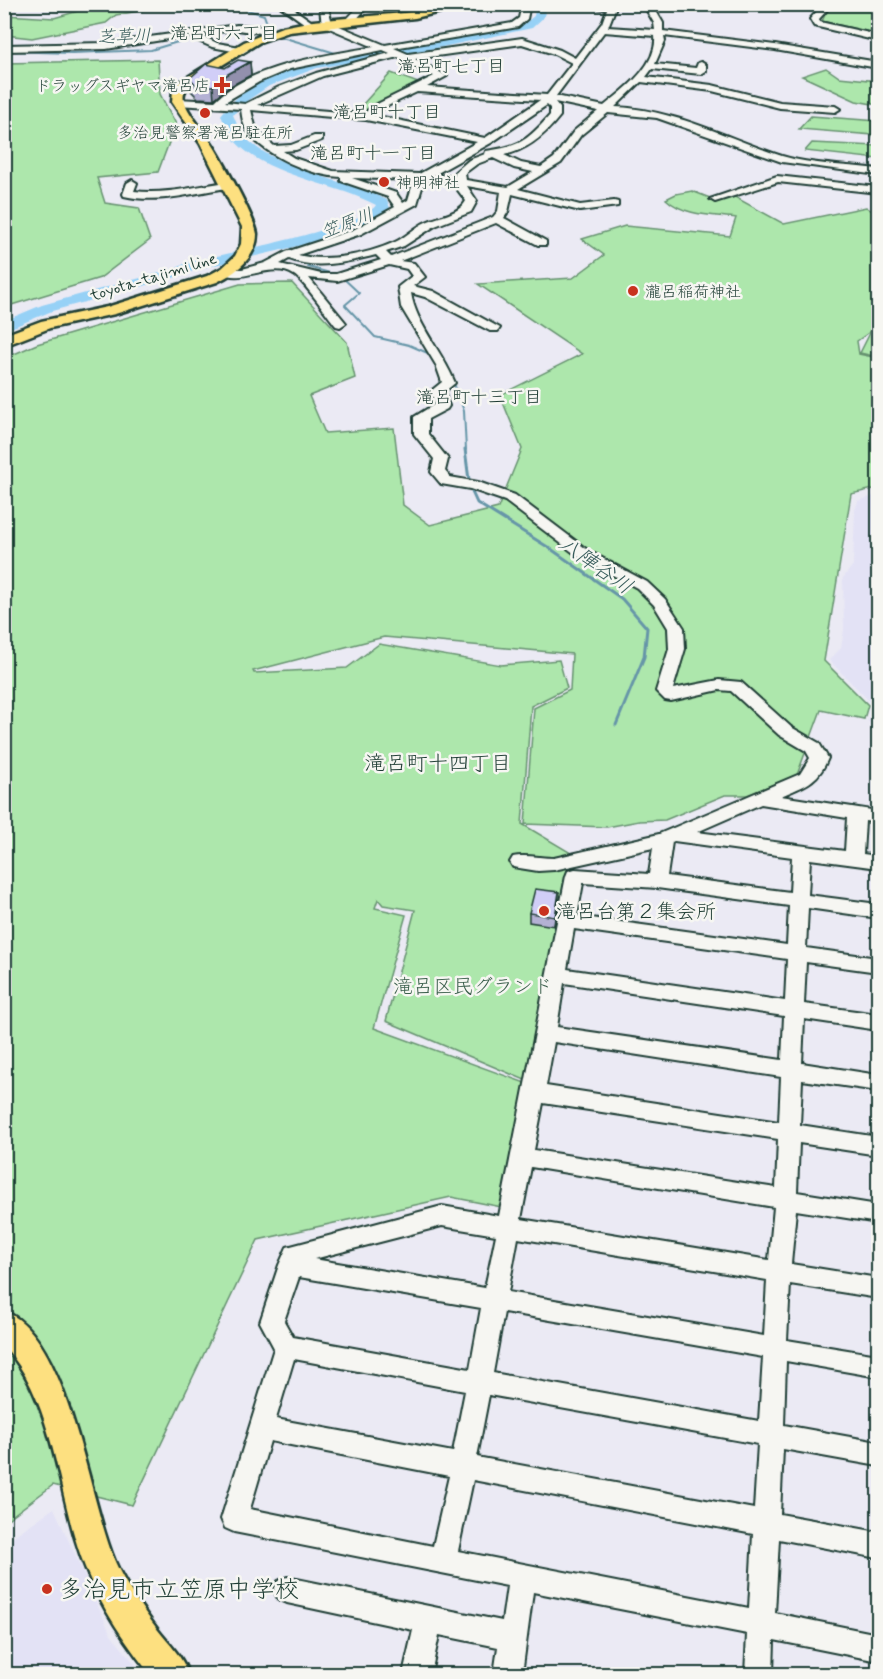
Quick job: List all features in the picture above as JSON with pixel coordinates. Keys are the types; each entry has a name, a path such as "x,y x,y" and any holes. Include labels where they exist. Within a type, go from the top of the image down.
{"main road":[{"path":"178,102 177,93 190,79 243,50 270,32 311,24 413,15 469,4"},
{"name":"toyota-tajimi line","path":"4,341 46,324 110,311 212,279 230,269 247,250 251,236 249,227 206,143 178,102"},
{"path":"4,1324 39,1368 61,1427 73,1478 102,1569 139,1635 171,1674"}],"street":[{"path":"281,4 311,24"},
{"path":"328,4 324,8 327,23 403,56 422,68 442,76 374,110 366,117"},
{"path":"350,21 366,4"},
{"path":"218,104 225,97 287,68 380,47 508,27 521,22 526,4"},
{"path":"230,269 269,265 297,259 385,219 413,202 420,178 482,143 549,99 606,23 613,6 557,4"},
{"path":"297,259 342,276 388,262 496,219 503,212 506,193 509,190 566,153 576,136 608,110 656,60 660,45 659,32 656,17 647,4"},
{"path":"818,4 824,9 814,19 817,24 879,38"},
{"path":"601,29 747,40 878,64"},
{"path":"4,48 104,47 192,36 214,30 270,32"},
{"path":"192,36 215,45 243,50"},
{"path":"246,107 275,90 306,78 403,56 522,41 557,52 577,62"},
{"path":"651,66 701,71 701,65"},
{"path":"638,80 712,88 778,105 835,109"},
{"path":"295,102 312,87"},
{"path":"417,89 549,99 608,110 637,111 658,115 716,137 801,163 879,172"},
{"path":"269,265 297,259 324,261 378,251 399,245 421,229 467,210 472,201 462,189 460,172 464,167 493,155 521,147 553,118 557,111 549,99"},
{"path":"178,102 246,107 295,102 482,143 493,155 518,166 541,170"},
{"path":"246,107 252,131 272,149 290,159 392,195 397,204 403,207"},
{"path":"272,149 292,148 318,138"},
{"path":"332,174 461,180 580,208 614,204"},
{"path":"716,199 777,179 879,190"},
{"path":"132,183 128,194 159,196 174,196 194,190 227,185"},
{"path":"496,219 542,243"},
{"path":"378,251 388,262 398,266 410,265 419,277 404,287"},
{"path":"297,259 340,323"},
{"path":"404,287 429,294 494,328"},
{"path":"404,287 407,308 442,365 449,383 437,391 442,406 421,417 421,434 441,459 438,472 441,477 446,481 473,485 510,498 591,559 642,585 660,602 676,628 677,649 664,691 671,696 719,685 735,686 785,730 813,747 819,758 815,768 806,778 668,837 554,864 538,865 519,862"},
{"path":"757,798 879,817"},
{"path":"854,859 856,814"},
{"path":"668,837 879,862"},
{"path":"657,881 668,837"},
{"path":"759,1674 779,1271 786,1200 787,1133 795,1011 801,852"},
{"path":"443,1561 576,876 657,881 879,911"},
{"path":"566,921 879,965"},
{"path":"558,975 879,1022"},
{"path":"546,1033 879,1083"},
{"path":"534,1093 879,1146"},
{"path":"523,1157 879,1214"},
{"path":"879,1288 442,1216 295,1254 272,1322 286,1347 234,1519 879,1647"},
{"path":"290,1265 494,1302 879,1366"},
{"path":"286,1347 879,1454"},
{"path":"261,1428 879,1545"},
{"path":"508,1674 522,1577"},
{"path":"287,1590 513,1636"},
{"path":"417,1674 429,1619"}],"shaded area":[{"path":"873,496 878,498 878,724 868,722 873,705 829,660 841,648 844,630 843,578 853,565 855,510 858,501"},
{"name":"多治見市立笠原中学校","path":"54,1508 111,1635 143,1674 5,1674 5,1542"}],"green space":[{"path":"99,5 173,5 116,15 106,23 32,38 5,35 5,15 54,18"},
{"path":"830,5 878,5 878,34 822,21"},
{"path":"158,60 160,94 176,124 158,172 97,178 105,203 139,208 150,240 100,278 5,307 5,63"},
{"path":"826,68 839,77 878,81 878,105 856,101 802,76"},
{"path":"391,73 421,84 363,113 354,114"},
{"path":"811,116 878,121 878,159 805,151 812,143 877,146 873,135 799,129"},
{"name":"滝呂区民グランド","path":"692,191 715,200 735,197 784,224 866,207 878,215 878,332 873,332 878,333 878,357 860,353 871,331 857,341 859,354 878,358 878,488 851,494 824,661 868,705 864,719 821,710 797,775 747,795 725,795 665,820 639,821 607,827 525,824 534,708 570,690 572,654 384,637 253,671 254,673 347,668 379,644 501,665 559,660 567,688 531,706 522,824 571,853 525,1080 386,1021 415,910 383,905 378,899 375,908 406,915 374,1028 528,1084 507,1208 451,1197 258,1240 132,1505 53,1485 5,1521 5,358 37,344 240,284 292,283 347,342 355,378 309,396 325,433 394,428 403,505 430,525 498,508 522,449 500,395 582,354 478,284 573,278 604,255 582,239 625,226 730,236 736,218 690,212 673,205 666,199 676,194"}],"building":[{"path":"238,60 250,62 228,74 213,86 196,85 190,78 206,64 225,68"},
{"name":"滝呂台第２集会所","path":"535,889 559,892 555,917 529,913"}],"waterway":[{"path":"228,4 264,15 269,29 266,32"},
{"name":"笠原川","path":"4,327 24,316 47,308 182,271 191,266 311,237 357,223 377,213 383,208 382,203 364,193 293,170 250,149 235,134 227,115 244,98 265,84 289,73 342,59 430,46 514,30 528,26 539,17 541,4"},
{"name":"芝草川","path":"221,31 247,31"},
{"name":"芝草川","path":"4,51 72,53 151,50 211,32"},
{"name":"芝草川","path":"275,35 342,55"},
{"name":"八陣谷川","path":"288,245 296,253"},
{"name":"八陣谷川","path":"302,259 308,267 341,276 359,293 345,305 375,337 409,345 430,354"},
{"name":"八陣谷川","path":"447,364 464,411 466,450"},
{"name":"八陣谷川","path":"465,449 469,480"},
{"name":"八陣谷川","path":"472,492 477,503 551,549 622,599 647,628 644,657 616,725"}],"place":[{"name":"ドラッグスギヤマ滝呂店","path":"222,85"},
{"name":"多治見警察署滝呂駐在所","path":"205,113"},
{"name":"神明神社","path":"384,182"},
{"name":"瀧呂稲荷神社","path":"633,291"},
{"name":"滝呂台第２集会所","path":"544,911"},
{"name":"多治見市立笠原中学校","path":"47,1589"}],"district":[{"name":"滝呂町六丁目","path":"224,33"},
{"name":"滝呂町七丁目","path":"451,66"},
{"name":"滝呂町十丁目","path":"387,112"},
{"name":"滝呂町十一丁目","path":"373,153"},
{"name":"滝呂町十三丁目","path":"479,397"},
{"name":"滝呂町十四丁目","path":"438,763"}]}
